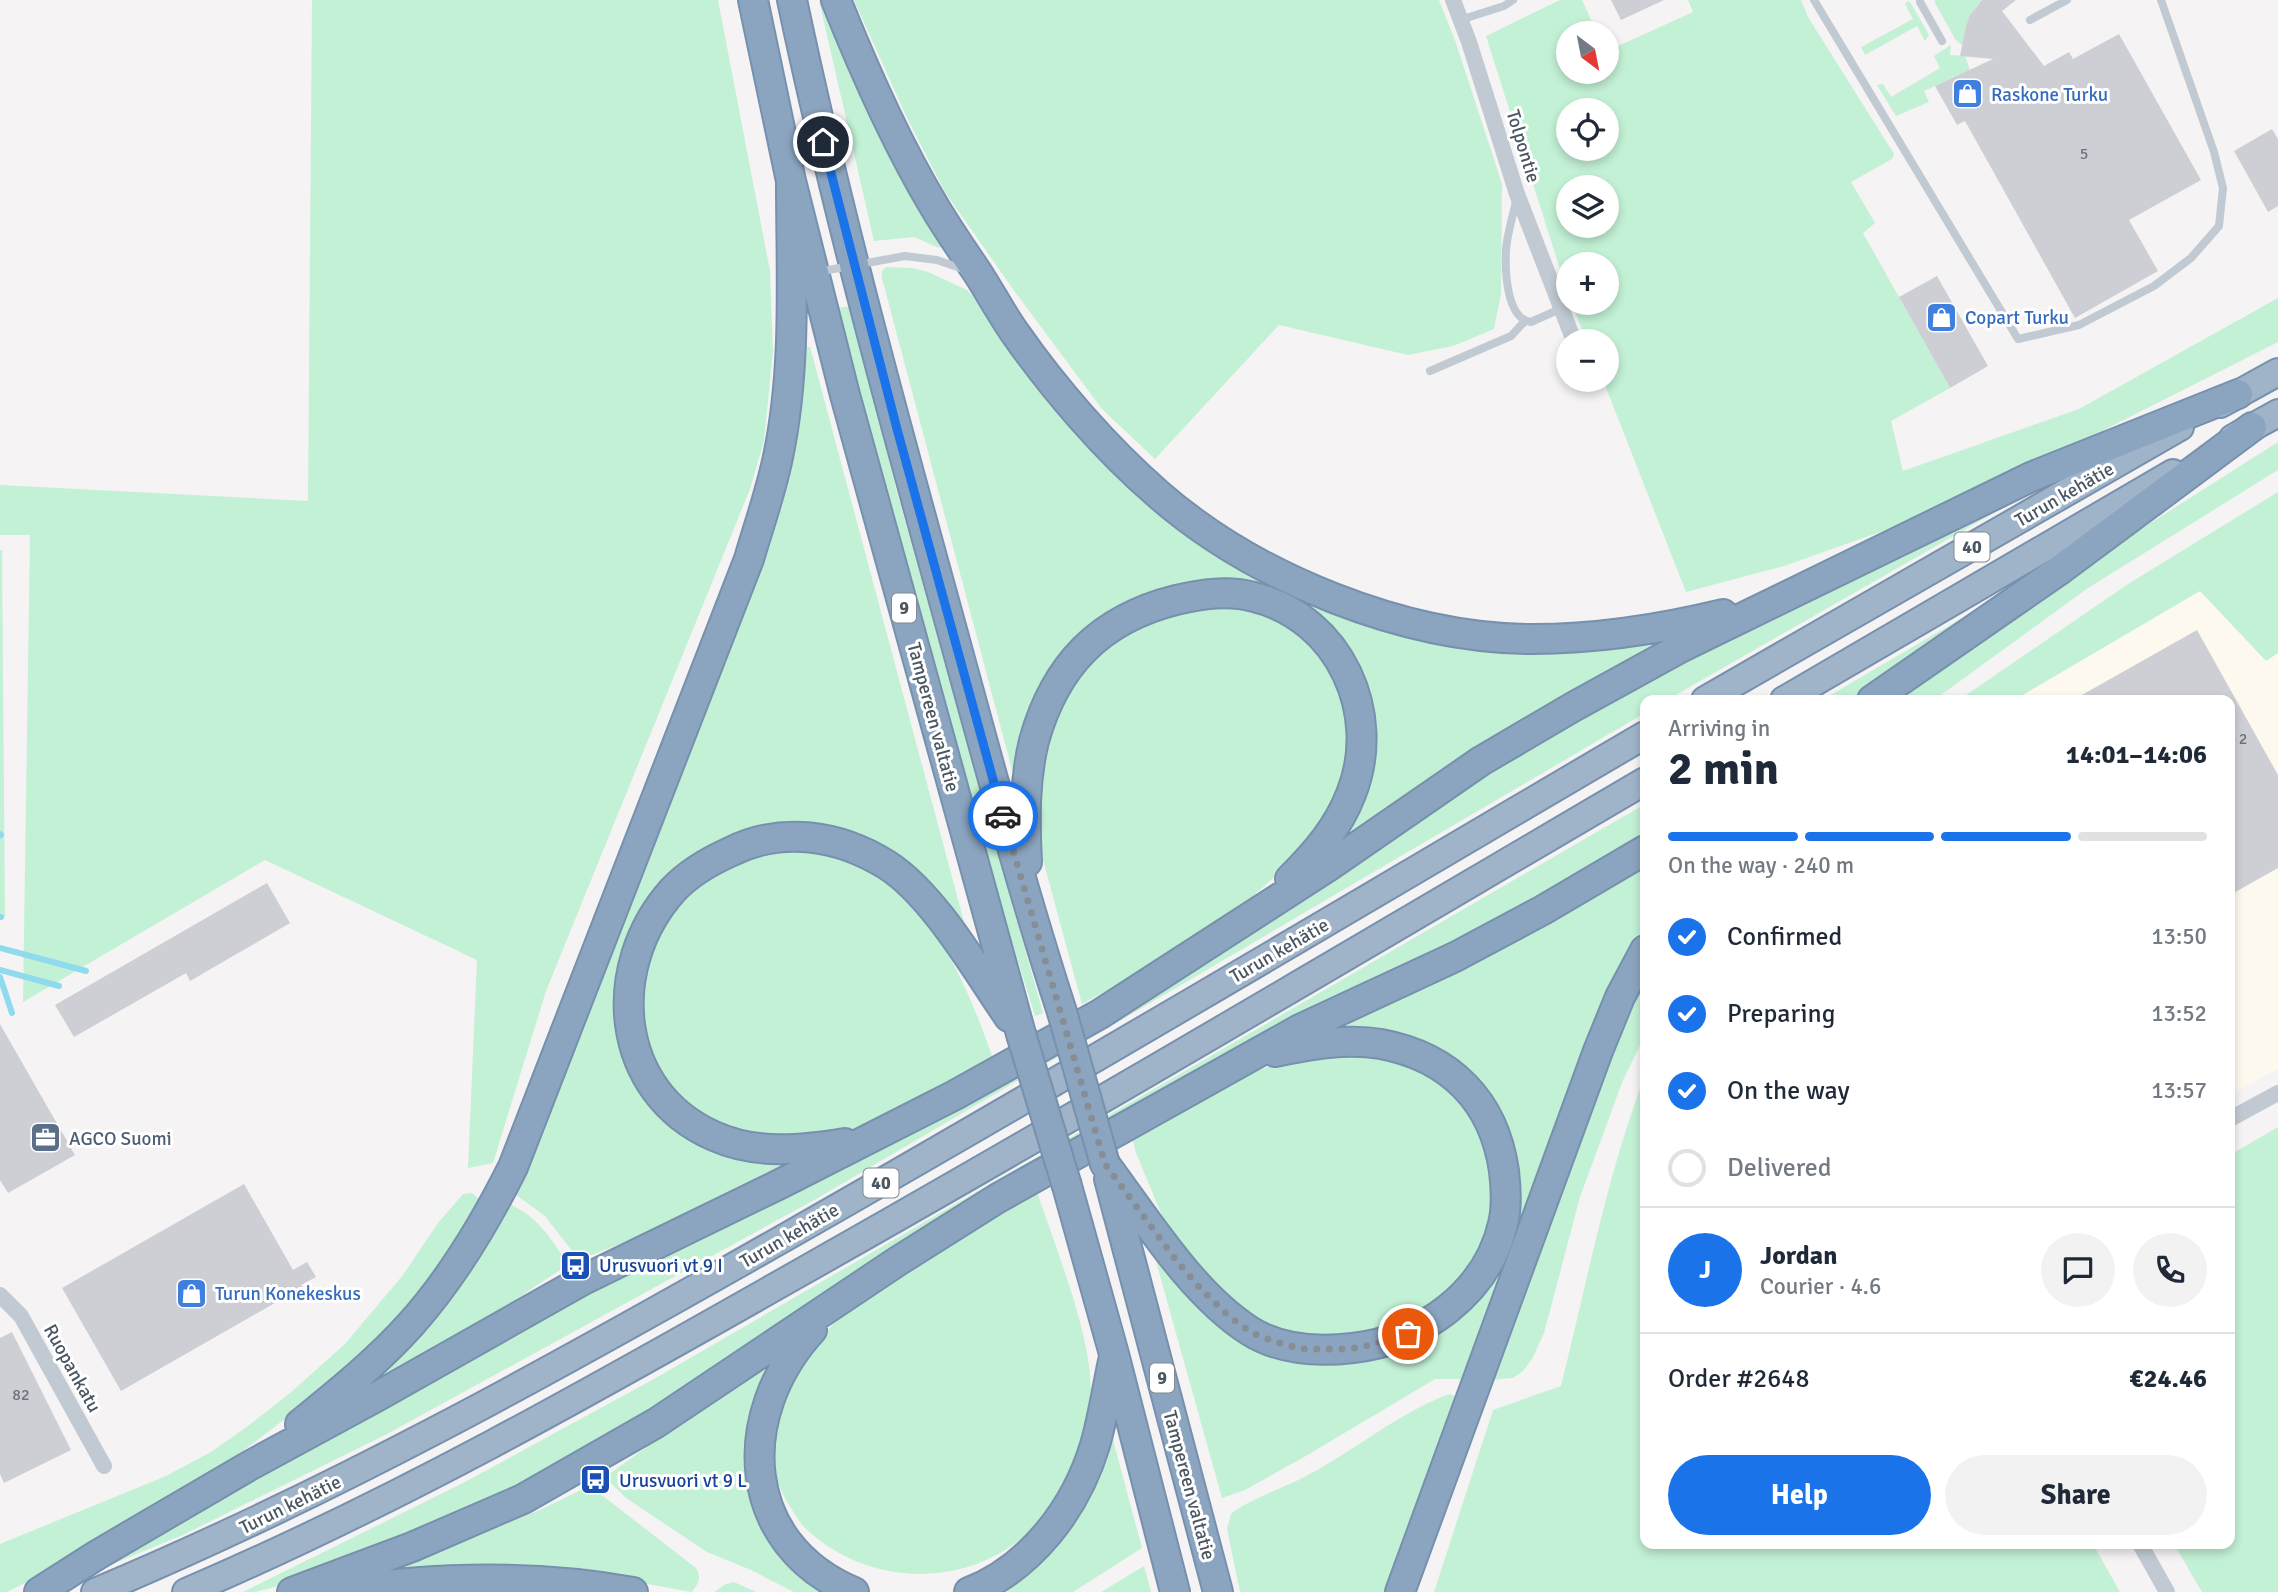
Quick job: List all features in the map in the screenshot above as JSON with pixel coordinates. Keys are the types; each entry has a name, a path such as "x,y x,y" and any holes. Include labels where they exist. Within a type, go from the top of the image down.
{"highway":[{"name":"Tampereen valtatie","path":"753,0 791,181 853,421 1021,1034 1115,1354 1175,1592"},
{"name":"Tampereen valtatie","path":"793,0 812,93 897,429 1029,910 1062,1012 1105,1164 1218,1592"},
{"path":"836,0 898,140 934,206 1015,333 1060,391 1107,443 1159,494 1209,533 1272,570 1339,599 1405,621 1453,631 1531,639 1597,636 1674,626 1773,601"},
{"path":"249,1466 341,1390 410,1325 442,1286 469,1246 491,1211 513,1167 749,559 778,458 790,354 791,181"},
{"name":"Turun kehätie","path":"1714,695 2278,372"},
{"path":"39,1592 249,1466 583,1280 955,1095 1100,1014 1258,913 1481,761 1682,647 2034,476 2238,394"},
{"name":"Turun kehätie","path":"1793,695 2278,413"},
{"path":"1879,695 2061,569 2252,427"},
{"path":"1029,910 1025,804 1028,771 1039,727 1063,675 1077,656 1103,631 1149,607 1219,593 1242,594 1266,600 1296,615 1315,629 1336,653 1348,676 1363,727 1359,769 1351,796 1340,818 1313,856 1258,913"},
{"name":"Turun kehätie","path":"95,1592 273,1513 442,1429 623,1330 915,1164 1640,738"},
{"name":"Turun kehätie","path":"186,1592 276,1553 452,1466 644,1362 918,1206 1640,785"},
{"path":"867,1139 828,1146 775,1150 736,1144 716,1137 689,1122 664,1100 647,1076 635,1051 629,1019 630,974 641,943 659,909 674,889 699,870 744,845 775,838 821,838 862,852 888,866 921,896 952,935 1021,1034"},
{"path":"292,1592 412,1547 523,1499 656,1423 898,1261 998,1198 1300,1029 1455,957 1543,910 1640,853"},
{"path":"1400,1592 1598,1051 1620,997 1640,959"},
{"path":"1105,1164 1200,1288 1230,1317 1263,1338 1302,1349 1363,1347 1408,1334 1449,1310 1473,1284 1492,1256 1505,1210 1505,1178 1499,1148 1487,1116 1474,1097 1453,1074 1433,1062 1414,1053 1378,1044 1334,1042 1252,1057"},
{"path":"832,1307 788,1359 775,1385 760,1432 760,1465 765,1497 786,1539 811,1566 854,1592"},
{"path":"969,1592 998,1577 1023,1558 1045,1537 1068,1505 1095,1446 1115,1354"},
{"path":"330,1592 383,1584 448,1580 568,1584 633,1592"}],"street":[{"name":"Tolpontie","path":"1453,0 1517,194 1556,298"},
{"path":"2235,1116 2278,1093"},
{"name":"Ruopankatu","path":"0,1295 21,1316 104,1466"},
{"path":"2143,1549 2166,1592"}],"lane":[{"path":"1461,20 1504,6 1513,0"},
{"path":"1814,0 2018,339 2080,325 2154,286 2192,258 2219,226 2223,188 2214,152 2161,0"},
{"path":"2030,20 2067,0"},
{"path":"1921,1 1942,41"},
{"path":"1517,194 1506,249 1510,296 1514,310 1525,321 1535,321 1556,311"},
{"path":"814,272 905,256 937,260 978,274"},
{"path":"1430,371 1511,336 1525,321"}],"shaded area":[{"path":"2227,554 2278,603 2278,1069 2235,1092 2235,695 1994,695"}],"green space":[{"path":"312,0 718,0 770,271 773,351 764,441 750,489 546,991 493,1163 468,1168 477,960 265,860 23,1002 30,535 0,535 0,485 308,501"},
{"path":"819,0 826,0 944,244 939,248 914,237 874,241"},
{"path":"854,0 1439,0 1456,43 1502,184 1501,294 1494,329 1453,346 1408,355 1279,325 1155,459 1102,409 945,192 907,118"},
{"path":"1560,0 1582,0 1592,21 1556,21 1556,84 1619,84 1619,46 1693,12 1688,0 1801,0 1808,17 1894,154 1892,159 1851,182 1875,223 1863,233 1950,388 1891,421 1903,471 2079,409 2278,298 2278,342 2090,437 1917,519 1784,566 1686,592 1608,392 1619,392 1619,329 1582,329 1576,315 1619,315 1619,252 1556,252 1556,256 1486,36"},
{"path":"1982,0 1968,22 1964,47 1955,39 1934,1"},
{"path":"1908,1 1929,35 1925,41 1917,26 1865,55 1861,47 1913,19 1905,4"},
{"path":"1951,45 1950,55 1965,56 1970,70 1924,91 1929,102 1896,116 1877,85 1883,84 1891,97 1940,68 1934,56"},
{"path":"886,267 928,272 967,290 998,321 1131,477 1355,614 1680,636 1328,855 1358,815 1370,773 1343,643 1189,584 1155,592 1110,616 1016,785 882,278 882,271"},
{"path":"851,306 896,489 1043,1013 1035,1016 956,752 883,486 838,308"},
{"path":"810,347 967,933 936,889 902,859 863,835 830,825 798,822 766,825 735,834 706,848 680,867 657,891 639,919 642,1092 673,1129 702,1147 754,1161 806,1162 653,1231 579,1260 545,1216 512,1192 684,755 801,349"},
{"path":"2278,442 2278,470 2088,588 1941,695 1905,695 2075,571"},
{"path":"2041,486 1676,695 1640,695 1640,716 816,1199 387,1434 185,1534 108,1566 107,1564 175,1522 537,1318 807,1182 912,1133 996,1086 1533,741 1720,641"},
{"path":"2278,492 2278,653 2266,661 2200,591 2023,695 1966,695 2128,584"},
{"path":"2,550 5,917 0,915"},
{"path":"2034,576 1861,695 1831,695"},
{"path":"1215,602 1273,613 1319,648 1341,685 1350,729 1347,771 1329,815 1278,874 1244,904 1183,949 1082,1004 1039,845 1036,788 1053,719 1079,675 1104,649 1142,622"},
{"path":"1640,807 1640,841 1526,909 1139,1105 975,1196 670,1403 530,1483 286,1584 255,1592 243,1592 463,1483 654,1379"},
{"path":"803,847 850,860 878,875 902,894 923,917 957,971 993,1059 855,1130 824,1137 742,1135 696,1113 670,1086 649,1052 640,991 653,946 674,909 712,873 756,851"},
{"path":"1640,867 1640,946 1615,993 1505,1278 1461,1379 1435,1379 1245,1490 1222,1498 1150,1240 1198,1306 1366,1359 1407,1349 1455,1320 1483,1292 1507,1249 1483,1090 1330,1032 1468,968"},
{"path":"1640,990 1640,1045 1623,1080 1580,1197 1544,1333 1523,1371 1513,1378 1490,1380 1604,1069"},
{"path":"1351,1055 1400,1061 1427,1073 1450,1090 1469,1114 1480,1134 1493,1170 1492,1216 1484,1247 1445,1299 1378,1336 1297,1337 1249,1319 1196,1267 1160,1211 1132,1137 1210,1093 1271,1066 1292,1060"},
{"path":"1640,1090 1640,1549 2096,1549 2120,1592 1434,1592 1493,1410 1561,1386 1598,1229"},
{"path":"2278,1127 2278,1592 2202,1592 2177,1549 2235,1549 2235,1152"},
{"path":"1037,1192 1072,1293 1090,1371 1091,1394 1087,1425 1078,1456 1065,1485 1048,1512 1022,1538 992,1557 960,1569 927,1574 893,1572 861,1563 830,1548 803,1526 775,1476 772,1457 776,1425 795,1378 822,1337 843,1315 869,1295"},
{"path":"472,1193 480,1200 462,1238 443,1266 386,1328 301,1406 255,1442 159,1507 58,1565 7,1592 0,1592 0,1544 166,1476 211,1452 248,1426 345,1344 403,1275 438,1223 463,1194"},
{"path":"506,1202 535,1221 569,1265 474,1327 338,1403"},
{"path":"783,1349 754,1403 750,1421 748,1461 827,1592 794,1592 707,1552 626,1498 605,1477"},
{"path":"1450,1394 1459,1398 1393,1592 1240,1592 1227,1529 1231,1514 1247,1503 1326,1465 1413,1411"},
{"path":"1112,1436 1142,1548 1073,1592 994,1592"},
{"path":"587,1487 599,1493 696,1568 698,1581 692,1592 608,1577 379,1575 542,1509"},
{"path":"1144,1566 1151,1592 1101,1592"},
{"path":"734,1582 756,1592 714,1592"}],"building":[{"path":"1611,0 1664,0 1621,20"},
{"path":"1982,0 2016,0 2002,11 2044,66 2069,52 2073,59 2119,34 2201,180 2129,220 2158,271 2075,318 1965,121 1957,125 1935,86 1993,59 1960,56 1970,15"},
{"path":"2272,129 2278,139 2278,206 2268,212 2234,151"},
{"path":"1937,276 1988,366 1950,388 1899,297"},
{"path":"2197,630 2233,695 2082,695"},
{"path":"2235,698 2278,775 2278,868 2235,892"},
{"path":"267,883 290,923 190,981 186,973 74,1037 55,1005"},
{"path":"0,1024 75,1155 8,1193 0,1180"},
{"path":"244,1184 293,1270 307,1262 316,1277 121,1391 62,1288"},
{"path":"12,1332 71,1450 4,1483 0,1474 0,1338"}],"waterway":[{"path":"0,948 86,971"},
{"path":"0,970 59,986"},
{"path":"0,977 12,1013"}],"way so far":[{"path":"1003,816 1105,1164 1176,1260 1230,1317 1252,1333 1288,1346 1315,1350 1346,1349 1408,1334"}],"place":[{"name":"Raskone Turku","path":"1968,94"},
{"name":"Copart Turku","path":"1942,317"},
{"name":"AGCO Suomi","path":"46,1138"},
{"name":"Urusvuori vt 9 I","path":"576,1265"},
{"name":"Turun Konekeskus","path":"192,1293"},
{"name":"Urusvuori vt 9 L","path":"596,1480"}],"route":[{"path":"823,142 897,429 1003,816"}]}
